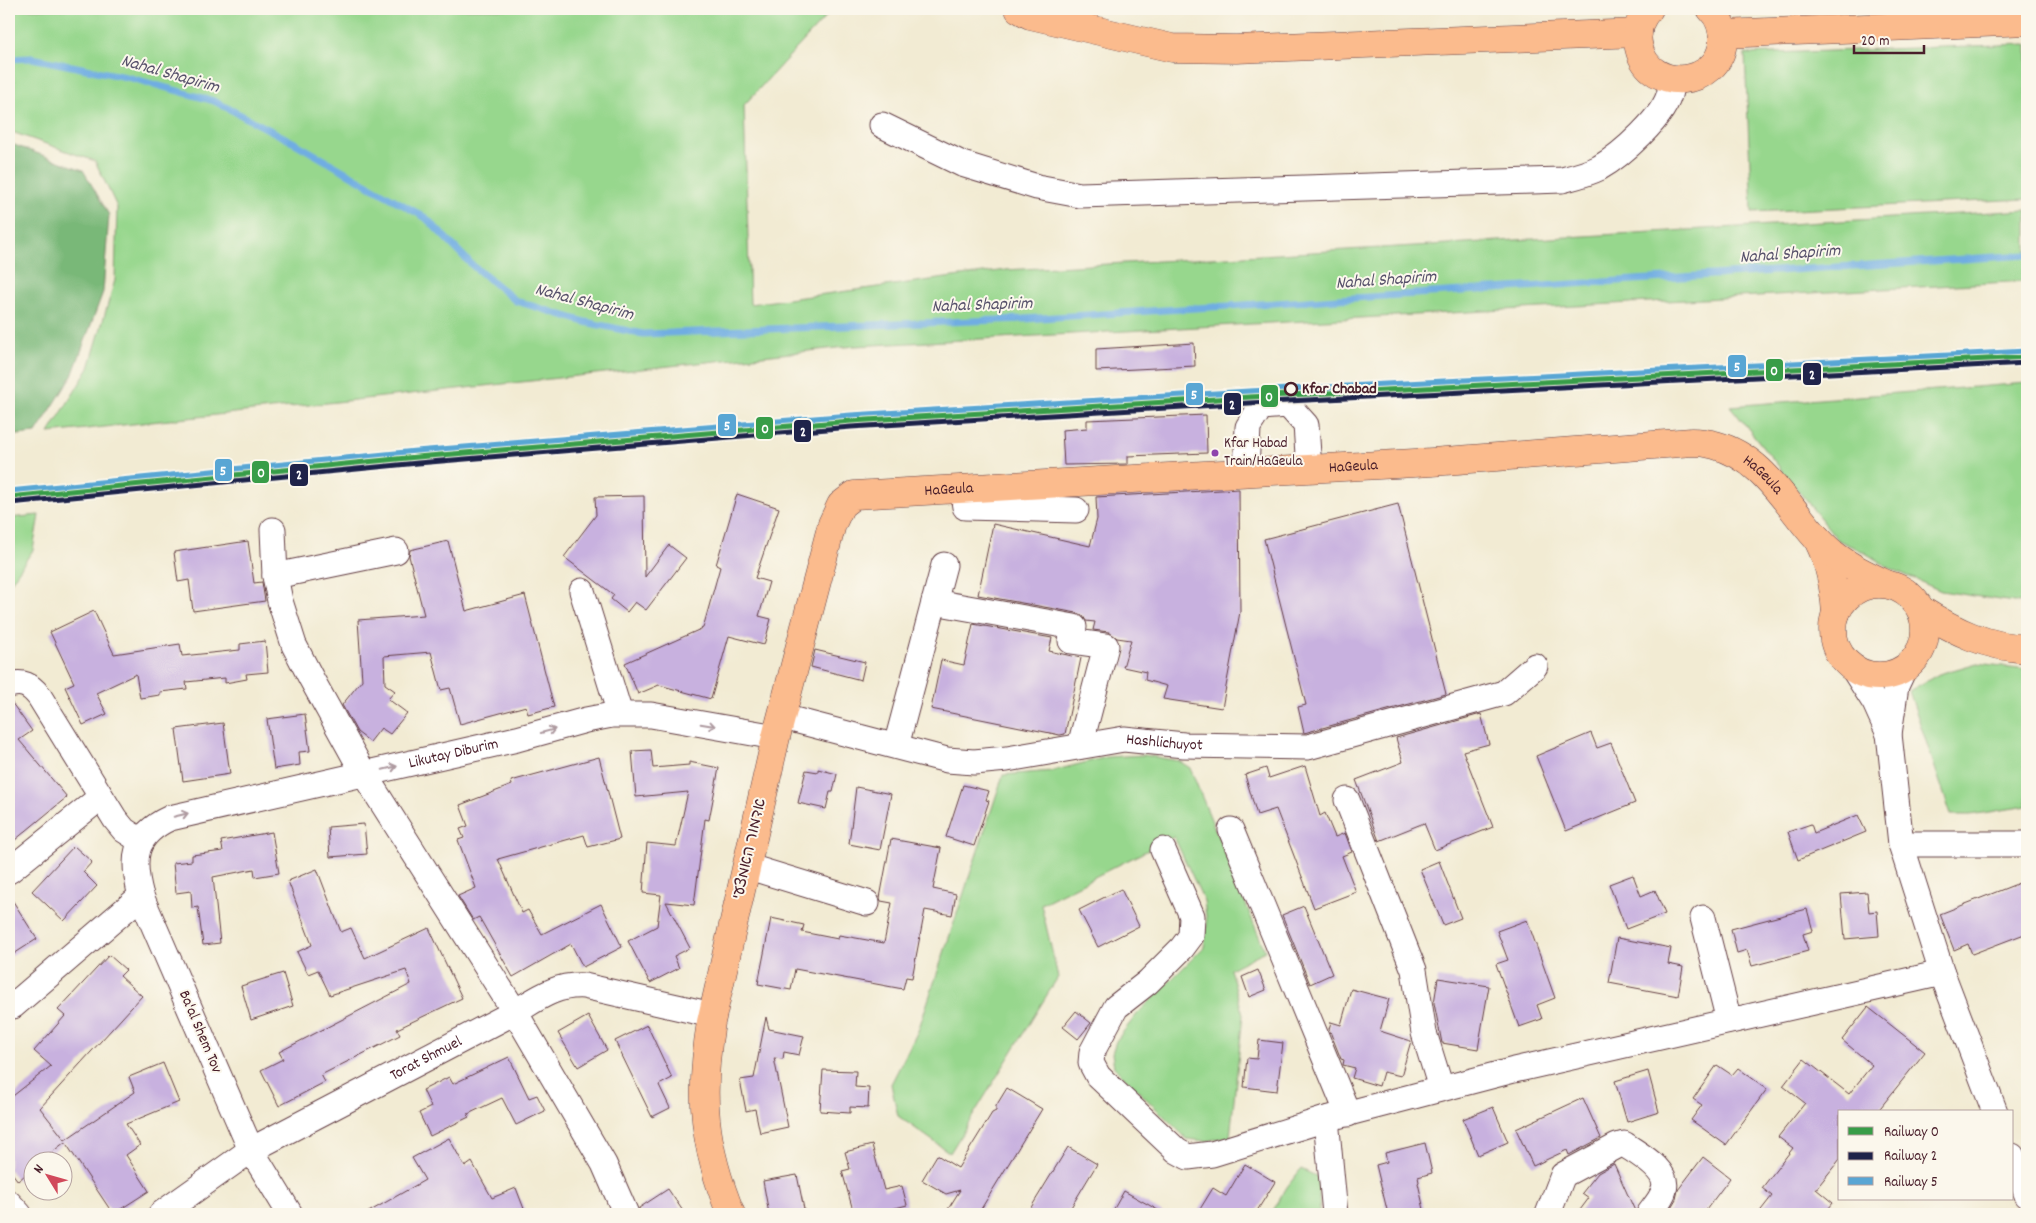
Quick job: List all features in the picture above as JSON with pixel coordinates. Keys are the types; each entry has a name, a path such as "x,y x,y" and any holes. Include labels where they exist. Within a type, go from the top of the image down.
{"main road":[{"path":"1018,9 1030,15 1172,48 1245,49 1638,33"},
{"path":"1649,9 1640,22 1638,33 1639,48 1645,62 1652,70 1669,79 1683,80 1696,78 1708,70 1717,60 1722,48 1723,34 1720,22 1712,9"},
{"path":"1723,34 2027,21"},
{"name":"HaGeula","path":"854,495 1432,462 1692,442 1714,444 1739,454 1766,476 1815,535 1832,552 1848,564 1886,584"},
{"name":"אדמור האמצעי","path":"731,1214 711,1158 704,1108 706,1053 712,1015 746,866 832,524 840,505 854,495"},
{"name":"HaGeula","path":"1815,535 1826,556 1832,578 1836,613"},
{"path":"1909,664 1920,651 1926,631 1921,610 1913,597 1900,588 1886,584 1870,584 1856,590 1844,600 1836,613 1833,628 1835,643 1841,656 1852,667 1864,674 1878,676 1891,674 1937,649 1990,644"},
{"path":"1921,610 1965,636 1990,644 2027,649"}],"street":[{"path":"882,125 962,164 1037,187 1080,195 1562,180 1598,168 1627,146 1651,123 1663,107 1670,92 1669,79"},
{"path":"1246,472 1248,427 1260,407 1288,405 1306,425 1309,469"},
{"path":"962,488 965,507 1076,510"},
{"path":"273,530 275,576 280,600 294,645 311,678 364,774 515,1012 604,1164 626,1214"},
{"path":"275,576 396,551"},
{"path":"896,746 944,566"},
{"path":"582,591 620,714"},
{"path":"934,602 1074,627 1071,641 1106,646 1080,746"},
{"path":"1888,734 1896,686 1909,664"},
{"name":"Hashlichuyot","path":"780,727 896,746 947,760 974,762 1007,759 1124,739 1184,745 1308,747 1504,693 1535,666"},
{"path":"1852,667 1876,703 1888,734 1901,844 1942,973 1994,1110"},
{"path":"9,685 18,682 31,686 115,819 124,830 141,841"},
{"name":"Likutay Diburim","path":"141,841 148,831 170,818 517,739 595,717 620,714 651,715 780,727"},
{"path":"9,871 101,797"},
{"path":"1347,800 1414,970 1424,1033 1440,1088"},
{"path":"1230,830 1337,1116 1335,1214"},
{"name":"Ba'al Shem Tov","path":"141,841 135,865 141,896 251,1150 290,1214"},
{"path":"1901,844 2027,844"},
{"path":"1163,850 1192,916 1191,936 1182,948 1148,982 1116,1007 1092,1052 1091,1063 1098,1076 1177,1151 1188,1157 1212,1154 1337,1116 1440,1088 1942,973"},
{"path":"746,866 867,904"},
{"path":"13,1006 141,896"},
{"path":"1703,918 1729,1021"},
{"name":"Torat Shmuel","path":"161,1214 251,1150 515,1012 553,990 578,986 712,1015"},
{"path":"1548,1214 1563,1175 1624,1144 1660,1169 1665,1189 1650,1214"},
{"path":"2014,1161 2027,1195"},
{"path":"9,1203 19,1214"}],"green space":[{"path":"9,9 833,9 744,105 750,304 1006,270 2027,210 2027,281 855,346 49,433 89,368 115,280 117,207 95,161 9,131"},
{"path":"2027,44 2027,199 1752,212 1745,54"},
{"path":"9,143 83,170 109,215 103,292 72,376 36,433 9,436"},
{"path":"2027,383 2027,604 1941,591 1890,568 1862,551 1838,540 1730,406"},
{"path":"39,515 33,550 9,585 9,518"},
{"path":"1977,663 2027,669 2027,806 1970,815 1951,815 1909,691 1939,674"},
{"path":"1144,755 1179,761 1190,768 1265,951 1230,969 1243,1015 1230,1137 1205,1141 1187,1139 1114,1067 1112,1053 1116,1041 1138,1013 1204,947 1207,924 1204,901 1174,837 1041,904 1058,977 950,1153 898,1116 891,1084 918,1031 1003,775 1052,771 1107,757"},
{"path":"1301,1169 1318,1177 1320,1214 1271,1214 1287,1187"}],"building":[{"path":"1194,343 1195,366 1096,371 1096,349"},
{"path":"1206,415 1207,453 1128,456 1128,464 1064,465 1062,430 1087,428 1087,420"},
{"path":"1239,489 1240,612 1222,708 1163,699 1167,686 1145,680 1146,672 1123,667 1131,640 1117,638 1109,632 1093,630 1095,622 1086,621 1083,616 1077,613 978,595 993,524 1090,546 1097,519 1096,497"},
{"path":"737,494 779,508 755,578 769,582 759,616 771,619 764,645 729,636 711,699 659,685 638,694 625,663 703,628 720,567 716,565"},
{"path":"644,496 645,577 669,545 686,558 646,610 635,602 627,612 611,599 614,595 564,557 596,515 595,497"},
{"path":"1398,504 1446,694 1304,733 1298,707 1306,705 1264,539"},
{"path":"248,541 254,583 262,582 265,601 193,611 189,580 178,582 174,552"},
{"path":"448,541 466,611 525,595 554,707 528,714 526,706 460,724 450,688 441,690 431,652 384,656 385,684 395,691 388,699 407,713 390,734 381,728 370,742 357,732 342,705 362,680 358,620 424,615 409,556 410,550"},
{"path":"94,611 114,654 180,644 182,656 240,650 240,644 265,641 268,672 246,674 247,679 225,683 225,678 186,682 187,689 160,692 160,695 140,698 136,674 96,693 107,714 83,725 65,687 74,683 50,632"},
{"path":"973,624 1052,638 1049,651 1081,658 1065,734 1060,735 931,709 941,660 964,665"},
{"path":"815,650 865,662 861,680 811,667"},
{"path":"9,699 32,731 19,740 67,797 9,845"},
{"path":"305,714 310,751 299,752 300,765 274,769 267,719"},
{"path":"1481,714 1489,744 1463,751 1493,827 1435,850 1424,823 1379,841 1356,780 1403,762 1396,738"},
{"path":"223,723 230,774 183,781 176,729"},
{"path":"1591,733 1597,748 1611,743 1635,803 1566,831 1536,756"},
{"path":"651,750 653,768 689,765 689,762 719,768 709,820 705,819 694,905 666,902 690,948 674,956 679,968 650,983 628,941 657,926 661,895 643,893 647,843 676,846 688,792 636,797 632,751"},
{"path":"599,757 620,839 588,847 584,835 498,859 522,913 528,910 542,934 601,904 622,947 583,967 571,944 513,977 479,917 473,920 458,896 476,888 458,840 464,838 460,829 468,826 460,805 512,785 511,781"},
{"path":"1305,766 1320,816 1325,813 1335,837 1345,833 1352,852 1342,856 1356,892 1314,908 1276,809 1257,815 1245,775 1266,768 1269,778"},
{"path":"818,769 837,774 833,792 830,792 826,809 798,803 806,770 818,772"},
{"path":"963,785 989,791 986,800 989,801 974,846 946,837"},
{"path":"856,787 891,794 880,850 849,844"},
{"path":"1858,815 1866,832 1798,860 1788,832 1811,824 1814,833"},
{"path":"364,824 367,854 330,857 328,827"},
{"path":"272,832 279,873 255,877 254,869 213,877 220,943 203,945 198,907 192,908 191,891 176,893 173,863 192,861 192,855 223,851 221,841"},
{"path":"891,839 941,848 933,889 956,894 952,915 925,910 912,978 906,977 903,989 795,969 791,990 758,984 771,918 804,925 802,932 838,939 839,935 884,943 892,903 881,901 880,898"},
{"path":"74,846 92,862 83,872 97,886 64,921 32,891"},
{"path":"1439,861 1461,918 1443,925 1420,869"},
{"path":"317,869 341,932 351,928 365,958 429,928 462,998 397,1029 400,1035 321,1075 325,1082 279,1106 261,1070 283,1059 279,1052 411,984 406,970 330,995 318,970 308,974 297,952 312,945 288,881"},
{"path":"1633,875 1641,896 1655,890 1665,914 1626,929 1609,884"},
{"path":"2027,880 2027,933 1972,954 1968,944 1954,950 1940,914"},
{"path":"1121,889 1139,926 1098,947 1079,910"},
{"path":"1867,892 1869,912 1877,911 1879,936 1845,939 1841,894"},
{"path":"9,895 37,939 9,957"},
{"path":"1304,906 1332,974 1310,984 1282,915"},
{"path":"1807,909 1813,931 1803,934 1808,951 1752,966 1747,950 1737,953 1731,929"},
{"path":"1527,920 1555,998 1537,1005 1542,1019 1519,1027 1496,964 1508,960 1497,931"},
{"path":"1617,938 1671,948 1668,964 1683,967 1678,996 1609,983"},
{"path":"109,955 126,970 120,976 142,996 40,1108 65,1140 135,1092 129,1077 163,1063 179,1102 126,1124 140,1145 126,1155 149,1191 113,1214 65,1142 55,1150 22,1150 22,1178 18,1181 9,1169 9,1099 51,1066 34,1051 65,1016 58,1010"},
{"path":"1258,970 1266,990 1249,997 1242,977"},
{"path":"283,973 293,1006 251,1020 241,986"},
{"path":"1438,978 1489,986 1478,1049 1442,1043 1434,1003"},
{"path":"1351,989 1389,999 1380,1031 1411,1041 1401,1076 1383,1072 1379,1086 1352,1078 1355,1068 1343,1065 1344,1060 1341,1059 1329,1029 1331,1022 1341,1025"},
{"path":"1868,1007 1925,1052 1879,1110 1838,1110 1838,1162 1816,1189 1833,1203 1824,1214 1758,1214 1772,1196 1762,1188 1793,1148 1778,1137 1805,1103 1783,1086 1804,1059 1849,1094 1872,1065 1842,1040"},
{"path":"1076,1011 1091,1023 1078,1039 1063,1027"},
{"path":"588,1016 607,1050 578,1067 558,1033"},
{"path":"766,1017 769,1029 804,1036 799,1055 784,1052 783,1059 774,1058 788,1127 760,1133 755,1109 746,1111 740,1080 754,1078"},
{"path":"647,1025 672,1078 659,1085 670,1108 652,1117 615,1041"},
{"path":"1259,1040 1283,1043 1277,1091 1244,1087 1247,1058 1257,1059"},
{"path":"509,1057 529,1098 537,1095 545,1111 516,1125 502,1098 468,1114 469,1117 430,1136 419,1113 431,1107 423,1090 449,1077 453,1084"},
{"path":"1717,1065 1732,1075 1738,1068 1767,1089 1726,1145 1691,1120 1702,1105 1693,1099"},
{"path":"823,1070 856,1071 855,1087 869,1088 868,1108 850,1107 850,1113 820,1111"},
{"path":"1648,1071 1659,1112 1627,1122 1615,1081"},
{"path":"1007,1088 1042,1109 978,1214 945,1214 960,1190 946,1194 922,1180 937,1155 958,1168 992,1113 996,1111 996,1106"},
{"path":"1583,1098 1601,1138 1569,1155 1567,1150 1533,1166 1516,1129"},
{"path":"1493,1107 1508,1142 1478,1155 1463,1119"},
{"path":"449,1138 465,1167 472,1162 492,1198 516,1188 526,1214 365,1214 425,1180 412,1158"},
{"path":"1425,1143 1432,1173 1418,1177 1418,1183 1425,1214 1388,1214 1376,1165 1387,1162 1385,1153"},
{"path":"872,1145 884,1190 902,1186 907,1205 872,1214 854,1214 842,1171 850,1169 845,1152"},
{"path":"1068,1147 1097,1164 1067,1214 1027,1214"},
{"path":"1703,1157 1730,1178 1703,1214 1667,1214 1676,1199 1678,1190"},
{"path":"1245,1164 1275,1182 1255,1214 1197,1214 1213,1188 1226,1196"},
{"path":"1614,1164 1635,1214 1577,1214 1589,1198 1582,1193 1598,1173"},
{"path":"797,1175 805,1214 769,1214 763,1181"},
{"path":"668,1189 685,1214 640,1214 639,1208"},
{"path":"1124,1191 1165,1214 1111,1214"}],"waterway":[{"name":"Nahal Shapirim","path":"9,59 32,58 131,78 214,101 293,142 426,218 472,265 516,301 585,322 643,334 1024,319 2027,255"}],"rail line":[{"name":"5","path":"9,491 416,451 851,415 1249,391 2027,351"},
{"name":"0","path":"9,497 417,457 851,421 1249,397 2027,357"},
{"name":"2","path":"10,503 418,463 851,427 1249,403 2027,363"}],"place":[{"name":"Kfar Chabad","path":"1291,389"},
{"name":"Kfar Habad Train/HaGeula","path":"1215,453"}]}
